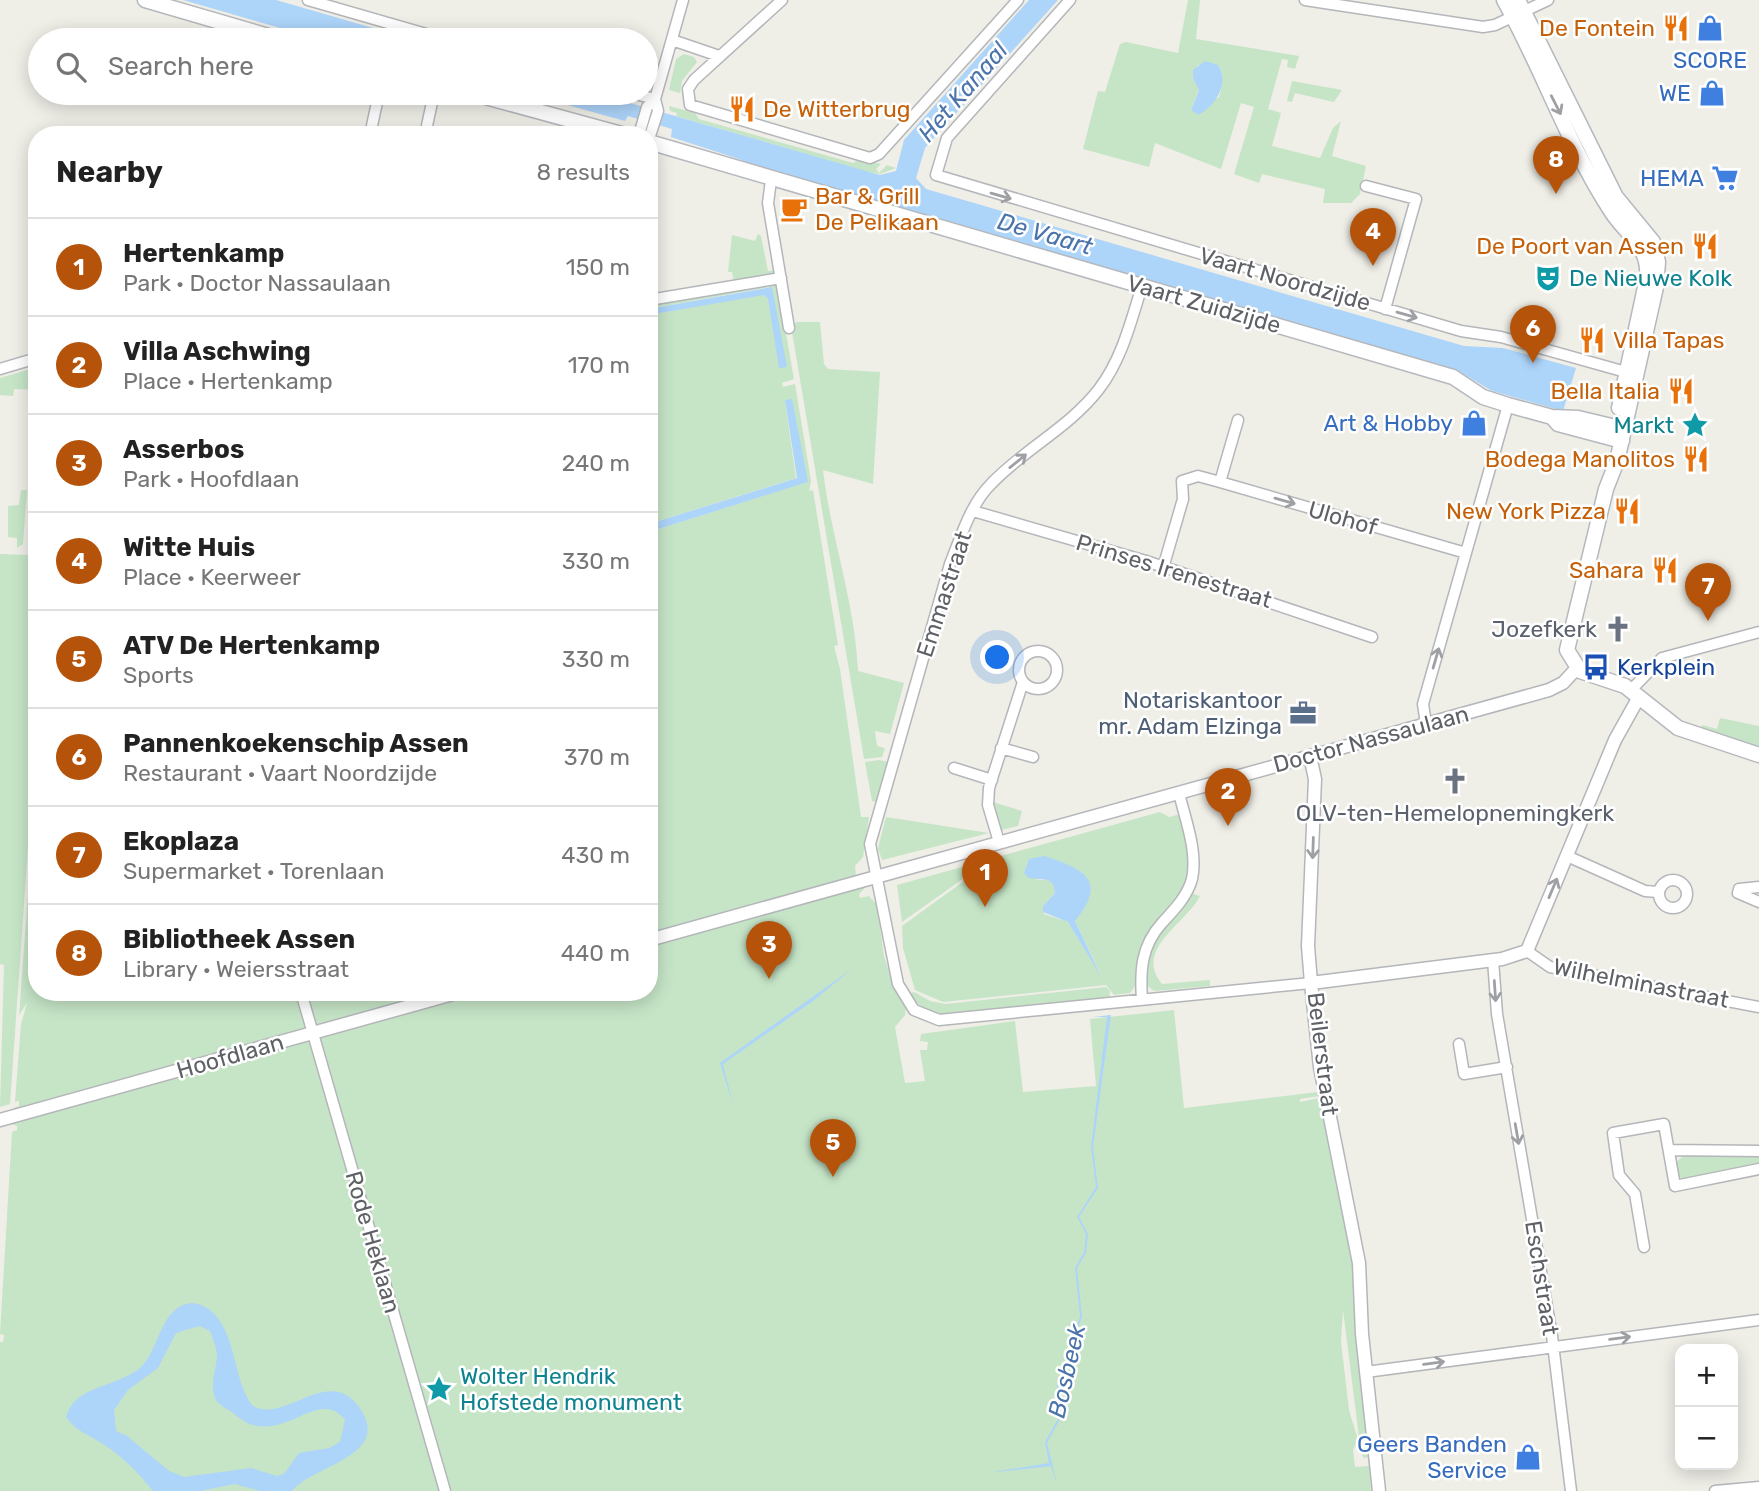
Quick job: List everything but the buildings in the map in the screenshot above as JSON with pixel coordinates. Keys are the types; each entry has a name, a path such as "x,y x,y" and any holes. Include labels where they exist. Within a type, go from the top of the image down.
{"main road":[{"path":"145,0 241,28"},
{"path":"1503,0 1518,9 1616,197 1647,233 1655,248 1658,273 1631,373 1628,409 1618,434 1615,469 1606,489 1567,641 1569,657 1577,668 1635,694 1678,728 1759,755"},
{"path":"515,105 592,126"},
{"name":"Vaart Zuidzijde","path":"658,143 771,180 1453,377 1483,397 1552,417 1558,424 1618,434"}],"street":[{"path":"308,0 405,28"},
{"path":"658,89 683,0"},
{"path":"782,0 719,55 689,86 690,106 875,158 1018,0"},
{"name":"Vaart Noordzijde","path":"1070,0 947,138 936,175 1385,309 1631,373"},
{"path":"1305,0 1474,26 1495,25 1518,9 1548,0"},
{"path":"672,40 719,55"},
{"path":"372,126 376,105"},
{"path":"427,126 431,105"},
{"path":"642,126 653,106"},
{"path":"653,106 654,126"},
{"path":"771,180 768,204 789,328"},
{"path":"1366,186 1416,199 1385,309"},
{"path":"658,298 781,278"},
{"name":"Emmastraat","path":"1142,286 1122,347 1099,390 1068,422 992,483 973,511 950,564 870,844 898,984 914,1010 929,1018 950,1020 1311,983"},
{"path":"0,369 28,361"},
{"path":"1426,724 1423,704 1508,405"},
{"path":"1220,482 1238,421"},
{"name":"Ulohof","path":"1163,568 1183,499 1182,481 1198,476 1466,553"},
{"name":"Prinses Irenestraat","path":"973,511 1279,603 1372,637"},
{"path":"1527,951 1635,694 1662,658 1759,632"},
{"name":"Doctor Nassaulaan","path":"875,876 1549,690 1563,683 1577,668"},
{"path":"999,842 988,805 992,780 1023,682"},
{"path":"1002,748 1033,757"},
{"path":"1310,756 1315,779 1308,946 1311,983"},
{"path":"954,768 992,780"},
{"path":"1142,1000 1141,968 1147,946 1184,897 1193,871 1192,851 1179,793"},
{"path":"1567,856 1645,891 1658,892"},
{"path":"658,937 875,876"},
{"path":"1759,887 1739,889 1738,892 1759,902"},
{"name":"Beilerstraat","path":"1379,1491 1366,1372 1359,1262 1320,1067 1311,983 1493,960 1527,951"},
{"name":"Wilhelminastraat","path":"1527,951 1550,967 1759,1007"},
{"name":"Eschstraat","path":"1493,960 1497,1014 1553,1347 1571,1491"},
{"name":"Rode Heklaan","path":"304,1001 445,1491"},
{"name":"Hoofdlaan","path":"0,1121 428,1001"},
{"path":"1459,1044 1464,1074 1507,1067"},
{"path":"1644,1247 1635,1194 1619,1175 1613,1133 1664,1124 1675,1186 1759,1169"},
{"path":"1670,1150 1759,1151"},
{"path":"1366,1372 1759,1320"},
{"path":"1723,1491 1759,1487"}],"green space":[{"path":"1188,0 1200,0 1196,39 1299,56 1295,69 1287,67 1288,60 1282,59 1268,109 1281,113 1272,146 1320,158 1333,128 1341,121 1332,156 1366,166 1360,194 1351,203 1323,203 1325,189 1262,174 1259,183 1234,174 1254,107 1241,103 1221,169 1155,143 1149,167 1083,149 1098,91 1105,92 1120,44 1126,42 1178,53","holes":["1198,65 1218,65 1222,77 1219,97 1191,110 1199,89 1193,78"]},
{"path":"684,54 694,57 697,62 682,81 680,93 669,90 676,59"},
{"path":"1292,81 1342,90 1334,102 1295,93 1292,102 1287,101"},
{"path":"669,106 695,113 699,119 853,163 859,160 881,164 876,169 879,173 887,165 896,168 880,174 868,172 676,116 677,113 670,111"},
{"path":"758,234 761,236 768,271 776,270 770,277 734,283 732,272 728,272 732,235 755,241"},
{"path":"777,282 794,379 782,383 783,387 795,384 811,481 809,491 813,490 838,645 834,646 840,669 861,817 869,817 863,857 855,866 856,876 865,888 859,894 860,898 869,896 877,905 884,956 894,987 906,1007 905,1015 895,1027 905,1083 925,1081 920,1050 927,1050 928,1042 920,1041 921,1034 1015,1021 1023,1092 1096,1086 1090,1019 1107,1017 1101,1091 1109,1017 1174,1010 1184,1108 1318,1092 1319,1096 1300,1099 1300,1102 1319,1098 1352,1264 1369,1457 1364,1458 1361,1453 1343,1310 1341,1342 1349,1410 1358,1440 1353,1450 1355,1467 1369,1466 1371,1491 0,1491 0,1342 3,1342 4,1335 0,1334 12,1132 17,1130 17,1126 12,1124 17,1122 18,1111 13,1108 19,1106 19,1101 15,1102 21,1024 27,1003 19,1015 28,895 28,1001 658,1001 658,529 807,482 785,401 796,478 658,521 658,313 764,294 768,299 770,287 658,307 658,302"},
{"path":"797,322 820,322 824,364 828,369 880,372 873,484 823,470 848,595 858,671 904,683 890,734 875,731 877,746 885,748 882,757 864,759 791,326"},
{"path":"28,370 28,390 14,389 13,396 0,395 0,378"},
{"path":"21,490 27,490 23,544 17,548 17,538 8,537 8,506 19,505"},
{"path":"0,554 28,555 28,847 10,1104 0,1107 4,965 0,964"},
{"path":"1720,718 1759,726 1759,749 1701,731 1702,725 1717,729"},
{"path":"865,762 888,762 876,802 872,801"},
{"path":"993,802 1022,811 1018,826 1001,830"},
{"path":"1160,812 1169,817 1181,814 1190,864 1182,893 1157,923 1142,971 1130,993 1114,995 1106,985 943,1002 915,990 903,948 902,926 997,857","holes":["1082,872 1075,921 1102,977 1068,922 1044,914 1043,906 1055,893 1053,883 1048,880 1035,880"]},
{"path":"886,817 989,833 882,860 878,848"},
{"path":"991,859 902,922 897,885"},
{"path":"1190,893 1200,896 1158,948 1154,959 1155,971 1162,984 1210,980 1210,986 1154,991 1144,983 1148,954 1161,930 1164,930 1191,898"},
{"path":"1106,987 1110,991 1109,999 943,1016 926,1011 908,994 914,992 930,1001 946,1004"},
{"path":"1685,1155 1759,1155 1759,1165 1683,1179 1678,1175 1676,1162"}],"water":[{"path":"183,0 276,0 373,28 280,28"},
{"path":"1029,0 1058,0 925,148 916,178 926,189 1464,346 1503,348 1576,368 1563,411 1492,391 1455,369 770,173 739,159 671,137 672,129 628,116 625,121 567,105 637,105 880,175 896,171 904,140"},
{"path":"1205,61 1218,65 1222,86 1216,100 1199,115 1191,110 1199,90 1193,78 1193,70"},
{"path":"772,287 787,367 779,368 768,299 764,295 658,313 658,307"},
{"path":"792,399 808,482 658,529 658,521 797,478 785,400"},
{"path":"1044,856 1081,872 1091,886 1085,907 1075,921 1102,978 1068,922 1043,912 1043,906 1055,893 1053,884 1048,880 1029,878 1024,873 1029,859"},
{"path":"853,968 813,1001 723,1064 733,1105 720,1063"},
{"path":"1111,1015 1093,1147 1098,1188 1079,1217 1088,1234 1086,1253 1077,1268 1082,1316 1059,1391 1060,1419 1047,1443 1057,1484 1051,1466 988,1473 1049,1463 1045,1442 1058,1419 1056,1390 1080,1316 1075,1268 1084,1252 1086,1234 1077,1217 1096,1187 1091,1147 1107,1017 1093,1017"},
{"path":"194,1303 208,1309 219,1319 226,1332 240,1379 253,1406 278,1408 320,1393 334,1391 347,1395 359,1407 367,1424 366,1437 359,1448 302,1482 292,1491 260,1491 235,1484 200,1491 153,1491 121,1457 77,1428 66,1417 78,1398 132,1374 141,1367 174,1310","holes":["199,1326 210,1331 217,1357 213,1390 220,1404 250,1424 266,1427 322,1409 334,1411 345,1420 340,1442 329,1448 299,1453 284,1474 277,1476 251,1468 184,1477 169,1471 127,1436 116,1431 114,1410 128,1390 158,1368 176,1333"]}],"place":[{"name":"De Fontein","path":"1676,28"},
{"name":"SCORE","path":"1710,28"},
{"name":"WE","path":"1712,93"},
{"name":"De Witterbrug","path":"742,109"},
{"name":"HEMA","path":"1725,178"},
{"name":"Bibliotheek Assen","path":"1556,194"},
{"name":"Bar & Grill De Pelikaan","path":"794,209"},
{"name":"De Poort van Assen","path":"1705,246"},
{"name":"Witte Huis","path":"1373,266"},
{"name":"De Nieuwe Kolk","path":"1548,278"},
{"name":"Villa Tapas","path":"1592,340"},
{"name":"Pannenkoekenschip Assen","path":"1533,363"},
{"name":"Bella Italia","path":"1681,391"},
{"name":"Art & Hobby","path":"1474,423"},
{"name":"Markt","path":"1695,425"},
{"name":"Bodega Manolitos","path":"1696,459"},
{"name":"New York Pizza","path":"1627,511"},
{"name":"Sahara","path":"1665,570"},
{"name":"Ekoplaza","path":"1708,621"},
{"name":"Jozefkerk","path":"1618,629"},
{"name":"Kerkplein","path":"1596,667"},
{"name":"Notariskantoor mr. Adam Elzinga","path":"1303,713"},
{"name":"OLV-ten-Hemelopnemingkerk","path":"1455,781"},
{"name":"Villa Aschwing","path":"1228,826"},
{"name":"Hertenkamp","path":"985,907"},
{"name":"Asserbos","path":"769,979"},
{"name":"ATV De Hertenkamp","path":"833,1177"},
{"name":"Wolter Hendrik Hofstede monument","path":"439,1389"},
{"name":"Geers Banden Service","path":"1528,1457"}],"water label":[{"name":"Het Kanaal","path":"963,92"},
{"name":"De Vaart","path":"1045,234"},
{"name":"Bosbeek","path":"1067,1371"}]}
